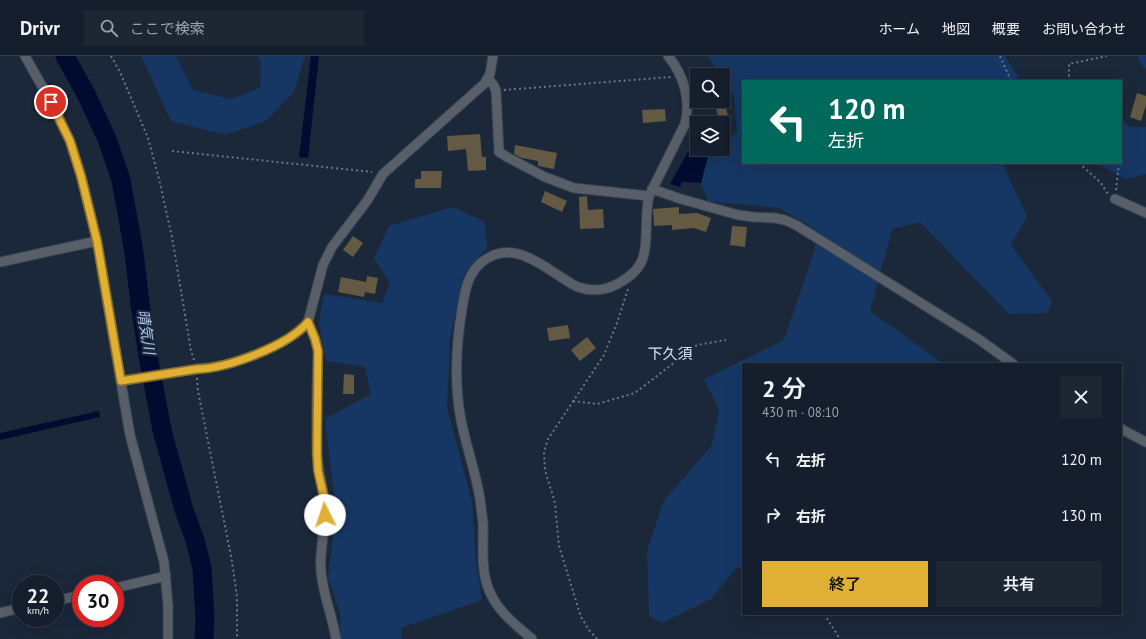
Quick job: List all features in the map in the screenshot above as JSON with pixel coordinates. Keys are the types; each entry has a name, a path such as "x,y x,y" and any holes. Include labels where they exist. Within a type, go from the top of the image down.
{"street":[{"path":"25,56 51,102 70,141 81,176 97,241 130,435 164,562 168,605 168,639"},
{"path":"121,381 197,369 206,369 249,358 272,347 302,328 308,322 323,265 332,247 367,201 383,174 484,84 488,78 493,56"},
{"path":"532,639 500,609 489,591 484,570 483,521 479,497 460,419 456,380 457,337 465,290 469,278 475,269 491,256 501,253 518,253 531,258 577,287 583,289 595,290 612,287 629,278 637,270 643,259 646,245 646,206 651,192 685,124 688,114 687,95 680,76 668,56"},
{"path":"488,78 496,91 499,152 506,158 545,177 574,188 651,192 738,215 785,220 796,225 980,340 1012,363"},
{"path":"1115,199 1146,213"},
{"path":"0,262 97,241"},
{"path":"308,322 318,351 317,453 318,471 324,497 325,515 321,551 322,579 336,639"},
{"path":"1122,430 1146,442"},
{"path":"124,586 166,576"},
{"path":"0,613 12,610"}],"path":[{"path":"111,56 126,86 148,138 172,237 191,351 197,369 198,391 232,560 236,597 237,639"},
{"path":"1000,56 1012,80"},
{"path":"1070,80 1069,64 1106,56"},
{"path":"496,91 680,76"},
{"path":"172,151 383,174"},
{"path":"1080,164 1101,183 1109,196 1115,199 1119,164"},
{"path":"597,639 581,617 559,546 555,503 545,470 544,452 548,439 604,355 628,289 629,278"},
{"path":"573,401 598,404 635,393 697,345 726,340"},
{"path":"825,615 840,639"}],"shaded area":[{"path":"141,56 176,56 193,90 231,99 260,88 261,63 257,56 305,56 294,92 266,121 225,135 171,121"},
{"path":"311,56 319,56 308,158 299,157"},
{"path":"708,56 1005,56 1018,76 1016,80 742,80 742,164 1002,164 1027,216 1011,245 1052,301 1048,313 1009,314 920,222 892,229 870,311 943,363 742,363 742,568 737,567 711,599 662,623 649,616 647,551 663,502 712,445 719,410 704,379 784,340 815,249 814,228 779,208 708,201 701,183 708,156 730,156 730,138 737,132 734,96 730,90 730,68 716,68"},
{"path":"1137,56 1146,56 1146,69 1143,67"},
{"path":"1122,120 1131,127 1146,127 1146,174 1125,179 1099,164 1122,164"},
{"path":"689,150 690,156 708,156 701,183 682,182 680,187 670,184"},
{"path":"453,207 485,222 487,248 463,276 450,339 447,408 472,502 476,562 482,600 401,628 402,639 341,639 340,613 328,578 336,512 325,419 371,394 365,367 326,361 319,323 324,294 382,303 390,282 374,259 389,226"},
{"path":"99,411 100,417 0,440 0,433"}],"building":[{"path":"1137,93 1146,96 1146,105 1141,121 1130,117"},
{"path":"716,108 726,108 728,116 718,116"},
{"path":"665,109 666,121 643,123 642,110"},
{"path":"480,134 482,157 486,157 486,170 468,171 466,149 448,151 447,136"},
{"path":"515,145 557,153 554,169 538,166 538,161 522,158 514,154"},
{"path":"421,171 442,171 441,188 415,188 415,179 421,179"},
{"path":"545,191 567,201 562,212 541,202"},
{"path":"587,196 588,210 603,209 604,228 580,229 579,197"},
{"path":"679,207 679,214 697,213 711,218 706,232 694,228 672,230 672,225 654,226 653,209"},
{"path":"732,226 747,227 745,247 730,245"},
{"path":"353,236 363,243 353,257 343,250"},
{"path":"367,276 378,278 375,294 365,292 364,297 338,292 341,277 366,282"},
{"path":"568,325 570,338 549,341 547,328"},
{"path":"587,337 596,348 580,361 571,350"},
{"path":"344,374 354,375 354,394 343,394"}],"waterway":[{"name":"晴気川","path":"65,56 86,94 107,139 121,180 134,252 148,356 162,430 202,568 205,619 204,639"}],"district":[{"name":"下久須","path":"670,354"}],"route":[{"path":"51,102 70,141 81,176 97,241 121,381 197,369 206,369 249,358 272,347 302,328 308,322 318,351 317,453 318,471 324,497 325,515"}]}
